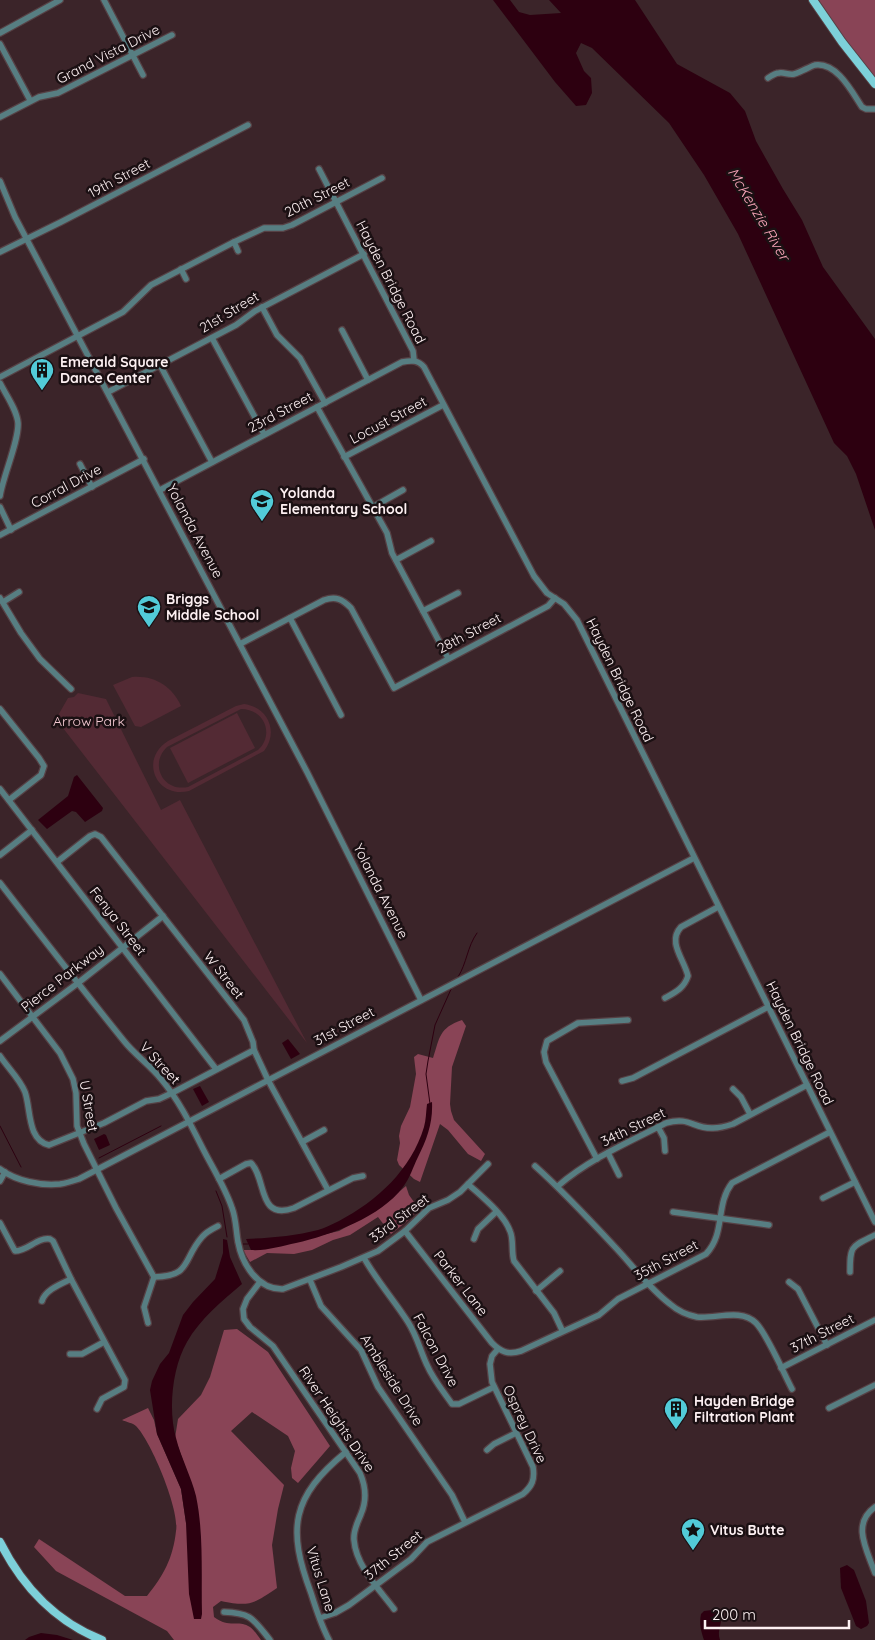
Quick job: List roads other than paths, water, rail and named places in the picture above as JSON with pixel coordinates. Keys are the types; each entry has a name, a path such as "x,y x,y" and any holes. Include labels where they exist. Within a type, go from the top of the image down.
{"main road":[{"path":"813,0 842,42 875,84"},
{"path":"0,1542 8,1559 29,1588 44,1603 68,1622 102,1640"}],"street":[{"path":"0,33 60,0"},
{"path":"104,0 143,75"},
{"name":"Grand Vista Drive","path":"0,117 30,100 58,94 172,35"},
{"path":"0,44 30,100"},
{"path":"768,78 778,73 792,74 810,67 822,65 832,68 862,107 875,109"},
{"name":"19th Street","path":"0,252 248,125"},
{"name":"Hayden Bridge Road","path":"319,169 413,351 414,360 420,362 424,367 534,576 541,586 570,610 577,620 875,1222"},
{"name":"20th Street","path":"0,377 123,312 151,285 181,269 264,228 283,228 292,225 382,178"},
{"name":"Yolanda Avenue","path":"0,181 26,238 144,459 307,772 421,1000"},
{"path":"234,242 238,251"},
{"name":"21st Street","path":"108,392 212,338 236,325 262,307 364,254"},
{"path":"181,269 186,279"},
{"path":"262,307 277,336 300,358 325,403"},
{"path":"342,330 368,380"},
{"path":"212,338 264,434"},
{"name":"23rd Street","path":"160,490 402,362 414,360"},
{"path":"160,365 212,462"},
{"path":"0,384 16,414 18,424 17,434 1,485 0,496"},
{"name":"Locust Street","path":"344,457 444,405"},
{"path":"317,407 387,533 392,553 448,658"},
{"name":"Corral Drive","path":"0,535 144,459"},
{"path":"80,464 92,487"},
{"path":"373,507 403,490"},
{"path":"0,507 11,530"},
{"path":"396,560 431,541"},
{"path":"19,592 2,600 21,633 40,659 71,689"},
{"path":"423,611 458,593"},
{"name":"28th Street","path":"290,618 324,600 337,598 351,608 394,688 548,606 555,598"},
{"path":"240,644 290,618 341,716"},
{"path":"0,709 44,766 41,775 9,800"},
{"name":"Fenya Street","path":"0,789 216,1069"},
{"path":"0,855 32,830"},
{"name":"W Street","path":"57,862 92,834 101,837 244,1020 253,1042 254,1050 268,1080 328,1190"},
{"name":"31st Street","path":"2,1171 29,1182 60,1184 79,1179 97,1171 694,858"},
{"name":"V Street","path":"0,883 129,1048 161,1078 172,1093 190,1122 219,1179 233,1210 240,1252 252,1274 260,1282"},
{"path":"665,998 681,989 686,984 688,976 674,939 677,932 681,927 718,907"},
{"name":"Pierce Parkway","path":"0,1041 163,916"},
{"name":"U Street","path":"0,974 60,1053 71,1074 76,1093 77,1126 80,1134 97,1171 154,1277"},
{"path":"622,1081 633,1078 768,1007"},
{"path":"596,1159 546,1062 544,1052 547,1041 578,1023 628,1020"},
{"path":"0,1056 25,1092 28,1116 39,1140 43,1144 49,1145 80,1134 146,1101 159,1099 172,1093 254,1050"},
{"name":"34th Street","path":"558,1186 572,1174 596,1159 658,1127 676,1120 684,1120 704,1127 714,1128 733,1124 807,1085"},
{"path":"733,1089 741,1097 750,1114"},
{"path":"658,1127 664,1138 665,1151"},
{"path":"302,1142 324,1130"},
{"name":"35th Street","path":"498,1349 512,1354 521,1351 562,1330 599,1315 618,1299 706,1254 713,1246 717,1236 723,1200 726,1190 732,1183 830,1132"},
{"path":"608,1153 619,1175"},
{"path":"219,1179 251,1163 262,1182 264,1199 270,1206 282,1210 294,1208 328,1190 363,1176"},
{"name":"33rd Street","path":"260,1282 275,1289 283,1289 310,1280 378,1251 405,1231 429,1208 455,1197 488,1164"},
{"path":"535,1166 558,1186 648,1284 671,1305 687,1314 699,1317 736,1315 756,1322 792,1390"},
{"path":"0,1181 2,1171"},
{"path":"823,1198 855,1182"},
{"path":"468,1184 505,1222 510,1231 514,1261 554,1313 562,1330"},
{"path":"474,1239 478,1230 496,1212"},
{"path":"673,1212 770,1226"},
{"path":"0,1223 15,1251 21,1250 43,1238 50,1239 104,1342 125,1384 121,1390 102,1400 97,1409"},
{"path":"148,1324 144,1307 154,1277 163,1277 179,1272 184,1268 203,1235 218,1226"},
{"name":"Parker Lane","path":"405,1231 498,1349"},
{"path":"850,1272 850,1253 852,1248 875,1235"},
{"name":"Falcon Drive","path":"364,1258 408,1322 419,1342 430,1371 452,1404 459,1404 494,1387"},
{"path":"536,1291 560,1271"},
{"path":"42,1301 42,1298 48,1292 71,1279"},
{"name":"Ambleside Drive","path":"310,1280 321,1306 361,1350 378,1387 452,1495 465,1522"},
{"name":"River Heights Drive","path":"260,1282 247,1299 243,1309 244,1319 250,1328 273,1346 360,1473 365,1486 365,1500 356,1526 354,1538 356,1552 361,1564 394,1609"},
{"path":"789,1282 798,1289 827,1345"},
{"name":"37th Street","path":"781,1368 875,1320"},
{"path":"70,1354 82,1354 104,1342"},
{"name":"Osprey Drive","path":"498,1349 492,1356 490,1373 494,1387 533,1467 534,1481"},
{"path":"829,1408 875,1385"},
{"path":"487,1450 516,1432"},
{"name":"Vitus Lane","path":"329,1640 299,1560 297,1530 303,1502 316,1481 327,1468 346,1452"},
{"name":"37th Street","path":"320,1618 335,1613 349,1605 411,1560 427,1542 523,1494 530,1489 534,1481"},
{"path":"875,1506 865,1516 862,1526 864,1539 875,1573"},
{"path":"224,1612 242,1613 248,1616 270,1640"}],"water":[{"name":"McKenzie River","path":"493,0 510,0 519,12 530,15 561,13 549,0 635,0 677,64 730,93 745,111 756,141 802,220 823,267 875,339 875,530 856,474 847,456 834,443 738,234 704,175 669,123 592,48 581,43 576,53 584,71 591,78 592,93 586,105 576,106 555,82"},
{"path":"77,775 103,808 102,811 85,822 76,812 72,811 47,829 38,820 68,796 74,777"},
{"path":"288,1039 300,1054 291,1059 282,1043"},
{"path":"200,1086 209,1102 202,1106 193,1089"},
{"path":"432,1102 432,1117 424,1144 410,1176 394,1198 369,1216 339,1230 310,1240 274,1248 251,1250 246,1239 291,1235 321,1229 353,1213 379,1194 391,1183 411,1157 424,1127 427,1104"},
{"path":"104,1134 110,1145 99,1150 94,1139"},
{"path":"223,1239 227,1240 230,1257 242,1284 212,1311 187,1342 175,1376 172,1402 172,1415 178,1445 199,1510 202,1555 202,1614 201,1619 194,1619 189,1594 186,1523 181,1489 157,1434 150,1390 160,1364 169,1353 183,1315 215,1279 223,1253"},
{"path":"847,1565 854,1570 866,1601 869,1623 861,1629 856,1626 841,1588 840,1568"},
{"path":"712,1610 720,1613 721,1616 720,1640 704,1640 700,1621 701,1614 704,1611"},
{"path":"41,1633 57,1635 73,1640 25,1640"}],"waterway":[{"path":"458,977 477,933"},
{"path":"430,1104 426,1074 428,1061 435,1025 452,987"},
{"path":"0,1126 21,1167"},
{"path":"99,1158 161,1126"},
{"path":"216,1191 222,1206 227,1237"},
{"path":"243,1244 248,1244"}],"place":[{"name":"Emerald Square Dance Center","path":"42,391"},
{"name":"Yolanda Elementary School","path":"262,522"},
{"name":"Briggs Middle School","path":"149,628"},
{"name":"Hayden Bridge Filtration Plant","path":"676,1430"},
{"name":"Vitus Butte","path":"693,1551"}],"park label":[{"name":"Arrow Park","path":"89,721"}]}
